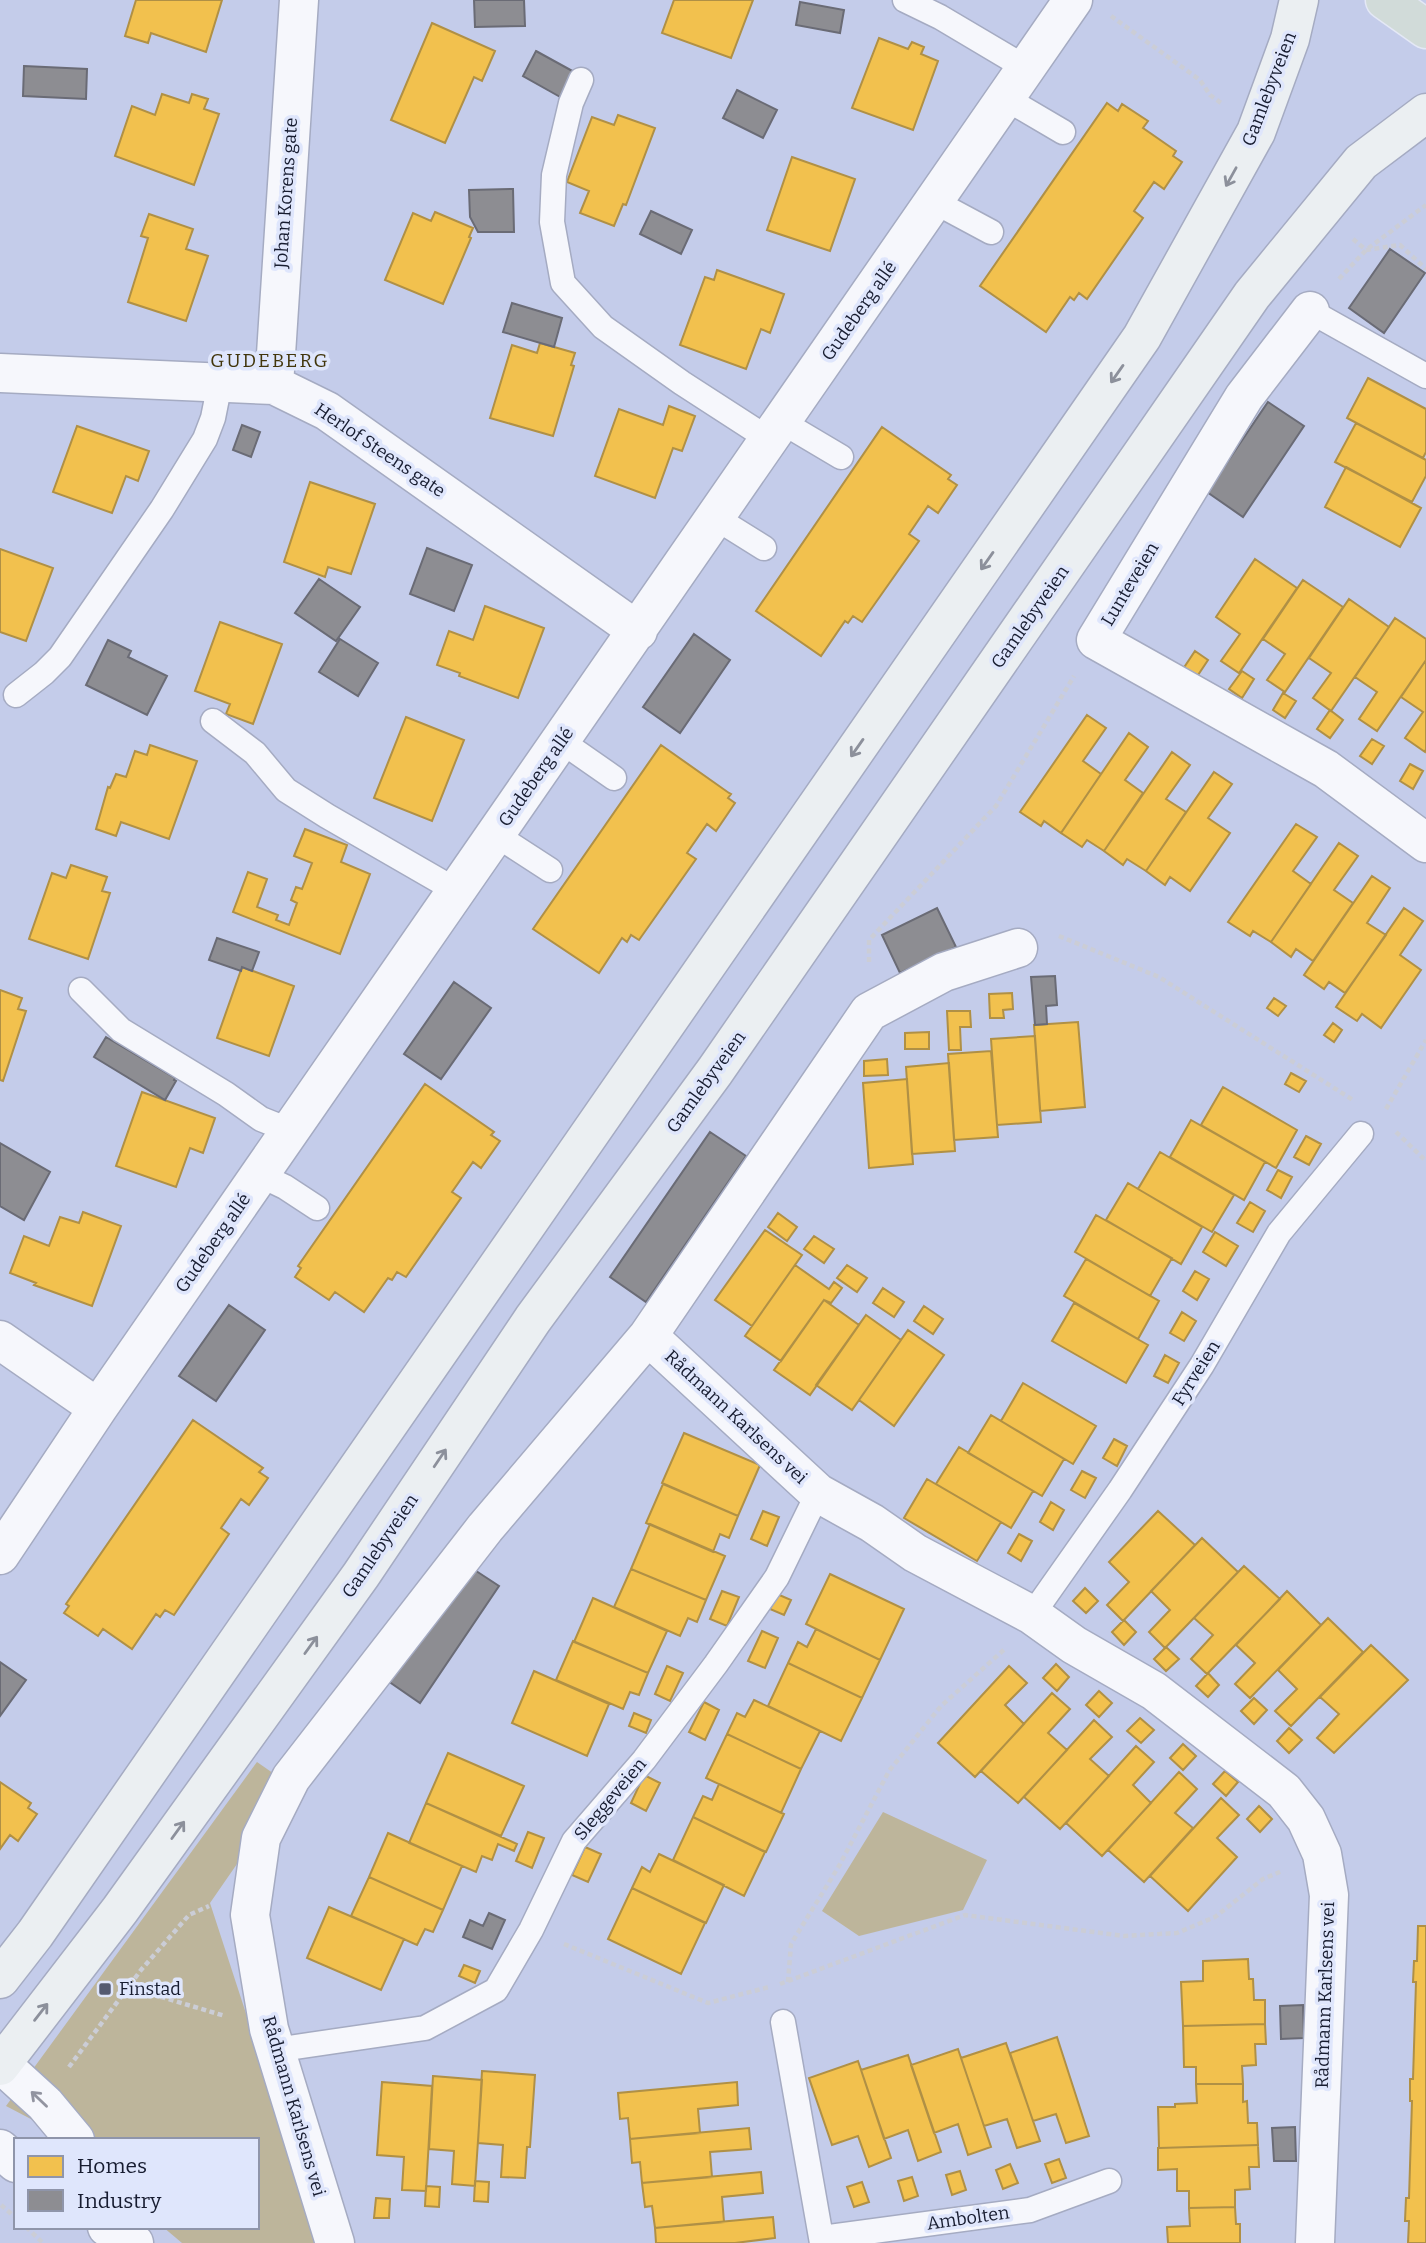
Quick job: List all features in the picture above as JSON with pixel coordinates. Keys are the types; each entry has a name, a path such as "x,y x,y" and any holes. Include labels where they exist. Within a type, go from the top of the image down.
{"highway":[{"path":"1385,0 1426,29"}],"street":[{"name":"Johan Korens gate","path":"274,385 299,0"},
{"name":"Gudeberg allé","path":"0,1555 98,1408 1073,0"},
{"name":"Gamlebyveien","path":"0,1979 43,1923 1142,337 1256,132 1290,39 1299,0"},
{"name":"Gamlebyveien","path":"0,2064 120,1910 361,1575 533,1318 715,1072 1252,295 1361,162 1426,113"},
{"name":"Lunteveien","path":"1310,311 1244,397 1096,640 1325,769 1426,844"},
{"name":"Herlof Steens gate","path":"0,373 274,385 327,411 638,631"},
{"path":"648,1336 869,1012 944,972 1018,948"},
{"name":"Rådmann Karlsens vei","path":"335,2243 272,2039 250,1915 261,1838 290,1778 485,1528 648,1336 818,1493 872,1523 915,1553 1032,1615 1074,1645 1154,1691 1284,1791 1306,1819 1322,1854 1329,1895 1315,2243"},
{"path":"0,1340 98,1408"},
{"path":"0,2064 45,2104 73,2138"},
{"path":"0,2149 14,2161"},
{"path":"110,2229 134,2243"}],"lane":[{"path":"905,0 940,17 1016,83 1063,132"},
{"path":"581,80 571,103 554,175 552,222 563,283 603,327 682,383 776,431 841,457"},
{"path":"935,200 991,232"},
{"path":"1310,311 1426,376"},
{"path":"16,695 44,673 60,656 162,509 205,439 213,418 220,383"},
{"path":"716,518 764,548"},
{"path":"213,721 256,753 285,789 457,891"},
{"path":"562,741 614,778"},
{"path":"496,835 550,870"},
{"path":"81,990 121,1030 226,1094 261,1119 291,1131"},
{"name":"Fyrveien","path":"1032,1615 1120,1490 1195,1376 1279,1233 1361,1134"},
{"path":"260,1175 285,1187 317,1208"},
{"name":"Sleggeveien","path":"272,2039 425,2028 496,1990 531,1930 574,1841 644,1760 777,1577 818,1493"},
{"name":"Ambolten","path":"783,2022 822,2241 1030,2210 1109,2181"}],"path":[{"path":"1108,15 1200,80 1210,95 1227,108"},
{"path":"1310,311 1366,250 1426,205"},
{"path":"1366,250 1400,245 1426,269"},
{"path":"869,1012 869,940 996,806 1096,640"},
{"path":"1018,948 1051,933 1159,977 1381,1117 1426,1161"},
{"path":"1361,1134 1381,1117 1426,1040"},
{"path":"783,2022 792,1944 839,1866 888,1771 941,1706 1003,1652 1032,1615"},
{"path":"531,1930 708,2003 788,1982 965,1915 1124,1936 1177,1933 1215,1917 1263,1879 1322,1854"},
{"path":"45,2104 128,1987 189,1915 254,1885"},
{"path":"128,1987 272,2039"},
{"path":"0,2204 14,2216"},
{"path":"28,2229 43,2243"}],"shaded area":[{"path":"257,1762 280,1778 264,1825 210,1903 312,2216 314,2243 182,2243 165,2229 259,2229 259,2138 60,2138 50,2129 6,2106"},
{"path":"883,1812 987,1860 963,1910 859,1936 822,1911"}],"building: Homes":[{"path":"136,0 222,0 206,52 151,33 148,43 125,36"},
{"path":"674,0 753,0 731,58 662,33"},
{"path":"432,23 495,51 482,81 474,77 445,143 391,120"},
{"path":"879,38 908,49 912,42 924,47 921,54 938,61 913,130 852,108"},
{"path":"162,94 189,103 192,94 208,99 204,109 219,114 194,185 115,156 132,106 155,115"},
{"path":"1107,103 1118,111 1122,104 1148,121 1143,128 1176,151 1173,156 1182,162 1164,189 1154,182 1134,211 1143,218 1087,299 1079,293 1074,300 1070,297 1046,332 980,286"},
{"path":"618,115 655,128 626,205 623,204 614,226 580,213 589,191 567,182 592,117 614,125"},
{"path":"792,157 855,179 830,251 767,230"},
{"path":"435,212 473,228 443,304 385,280 413,213 431,221"},
{"path":"149,214 193,229 186,249 208,256 186,321 128,302 148,238 141,236"},
{"path":"717,270 784,294 770,333 761,329 746,369 680,345 705,277 714,280"},
{"path":"540,343 575,353 571,365 574,366 553,436 490,418 512,345 537,353"},
{"path":"1368,378 1426,409 1426,452 1423,458 1347,418"},
{"path":"669,406 695,416 682,451 673,448 655,498 595,476 619,409 663,425"},
{"path":"1356,423 1426,460 1426,476 1412,502 1335,462"},
{"path":"77,426 149,451 138,481 126,476 112,513 53,492"},
{"path":"882,427 951,475 948,479 957,485 938,513 928,506 909,534 919,541 862,622 853,616 848,623 845,621 821,656 756,611"},
{"path":"1346,467 1421,508 1400,547 1325,507"},
{"path":"310,482 375,504 351,574 328,567 325,577 284,562"},
{"path":"0,549 53,568 26,641 0,632"},
{"path":"1255,559 1297,588 1239,673 1221,661 1240,634 1216,617"},
{"path":"1303,580 1343,607 1285,692 1267,680 1285,654 1263,639"},
{"path":"1349,599 1389,627 1331,711 1313,698 1331,673 1309,658"},
{"path":"485,606 544,628 518,698 437,665 449,631 473,640"},
{"path":"1395,618 1426,639 1426,660 1377,731 1359,719 1377,692 1355,677"},
{"path":"220,622 282,644 253,724 226,714 230,704 195,691"},
{"path":"1195,651 1208,660 1196,678 1183,669"},
{"path":"1426,660 1425,752 1405,738 1423,712 1401,697"},
{"path":"1242,671 1254,679 1242,698 1229,689"},
{"path":"1283,693 1296,701 1285,718 1273,710"},
{"path":"1330,710 1343,720 1330,738 1317,729"},
{"path":"1087,715 1106,728 1083,761 1101,774 1061,833 1044,821 1041,826 1020,812"},
{"path":"406,717 464,740 432,821 374,798"},
{"path":"1129,733 1148,747 1125,780 1143,793 1104,851 1087,840 1082,847 1061,833"},
{"path":"1372,739 1384,746 1372,764 1360,756"},
{"path":"150,745 197,761 169,839 121,822 116,836 96,829 108,787 110,788 116,774 126,777 135,751 147,755"},
{"path":"661,745 731,794 728,798 735,803 716,831 707,824 687,853 696,859 639,940 631,935 627,942 622,938 599,973 533,929"},
{"path":"1172,752 1190,765 1166,799 1186,812 1146,871 1127,859 1123,865 1104,851"},
{"path":"1410,764 1423,771 1413,789 1400,781"},
{"path":"1214,772 1232,784 1208,818 1230,833 1190,891 1170,877 1165,885 1146,871"},
{"path":"1296,824 1317,837 1293,871 1311,884 1271,942 1253,931 1250,936 1228,922"},
{"path":"305,829 347,845 341,862 370,874 340,954 233,912 248,872 267,879 257,907 278,915 276,920 289,925 297,903 291,900 296,887 302,889 312,863 294,856"},
{"path":"1339,843 1358,856 1334,890 1353,903 1313,961 1296,949 1291,957 1271,942"},
{"path":"71,865 107,877 102,891 110,893 88,959 29,939 52,873 66,878"},
{"path":"1372,876 1390,888 1367,923 1386,935 1345,993 1329,982 1324,989 1304,975"},
{"path":"1404,908 1423,921 1400,955 1421,970 1381,1028 1362,1014 1357,1021 1336,1007"},
{"path":"242,967 294,986 269,1056 217,1038"},
{"path":"0,990 22,998 18,1009 26,1011 3,1081 0,1080"},
{"path":"1012,993 1013,1009 1003,1010 1004,1018 990,1018 989,994"},
{"path":"1274,998 1286,1006 1278,1016 1267,1008"},
{"path":"947,1011 970,1011 971,1027 960,1027 961,1050 949,1050"},
{"path":"1078,1022 1085,1107 1040,1111 1034,1025"},
{"path":"1333,1023 1342,1030 1334,1042 1324,1035"},
{"path":"929,1032 929,1049 905,1049 905,1033"},
{"path":"1035,1036 1041,1122 997,1125 991,1039"},
{"path":"991,1051 998,1137 954,1140 948,1054"},
{"path":"887,1059 888,1075 864,1076 864,1061"},
{"path":"949,1063 955,1151 912,1154 906,1067"},
{"path":"1291,1073 1306,1081 1299,1092 1285,1084"},
{"path":"907,1079 913,1164 869,1168 863,1083"},
{"path":"425,1084 494,1132 491,1135 500,1141 481,1168 473,1162 452,1192 461,1198 406,1277 397,1272 392,1280 388,1278 364,1312 335,1292 329,1300 295,1277 301,1268 298,1266"},
{"path":"1223,1087 1297,1130 1276,1168 1201,1125"},
{"path":"142,1092 215,1118 203,1153 190,1148 176,1187 116,1166"},
{"path":"1191,1120 1265,1162 1244,1200 1170,1157"},
{"path":"1306,1136 1321,1144 1309,1165 1294,1157"},
{"path":"1160,1152 1234,1195 1212,1232 1138,1189"},
{"path":"1278,1170 1292,1177 1281,1198 1267,1190"},
{"path":"1128,1183 1202,1227 1181,1264 1106,1220"},
{"path":"1250,1202 1265,1211 1253,1232 1237,1223"},
{"path":"83,1212 121,1226 92,1306 34,1285 36,1283 10,1273 24,1236 49,1246 60,1217 79,1223"},
{"path":"778,1213 797,1227 787,1241 768,1227"},
{"path":"1096,1215 1172,1258 1150,1296 1075,1252"},
{"path":"765,1230 802,1255 752,1326 715,1300"},
{"path":"1215,1232 1238,1246 1226,1266 1203,1252"},
{"path":"814,1236 834,1249 824,1263 804,1249"},
{"path":"1086,1259 1159,1301 1138,1339 1064,1296"},
{"path":"795,1265 829,1289 834,1282 842,1288 831,1303 824,1300 781,1361 745,1336"},
{"path":"847,1265 867,1278 857,1292 837,1278"},
{"path":"1195,1271 1209,1279 1197,1300 1183,1291"},
{"path":"883,1288 904,1302 894,1317 873,1303"},
{"path":"824,1300 859,1325 810,1395 774,1370"},
{"path":"1074,1303 1148,1345 1126,1383 1052,1341"},
{"path":"924,1306 943,1319 933,1334 914,1321"},
{"path":"1182,1312 1196,1321 1184,1341 1170,1333"},
{"path":"866,1315 901,1340 852,1410 816,1385"},
{"path":"908,1330 944,1355 894,1426 859,1400"},
{"path":"1165,1355 1179,1363 1168,1383 1154,1376"},
{"path":"1023,1383 1096,1426 1073,1464 1001,1421"},
{"path":"991,1415 1064,1459 1042,1496 968,1453"},
{"path":"193,1420 263,1468 259,1472 268,1478 249,1505 241,1499 221,1528 229,1534 174,1615 165,1610 160,1617 156,1614 132,1649 103,1629 98,1636 64,1613 69,1606 66,1604"},
{"path":"684,1433 760,1465 738,1516 662,1483"},
{"path":"1114,1439 1127,1446 1117,1466 1103,1458"},
{"path":"959,1447 1033,1491 1011,1528 936,1484"},
{"path":"1082,1471 1096,1478 1085,1498 1071,1490"},
{"path":"927,1479 1001,1522 977,1561 904,1518"},
{"path":"663,1484 738,1516 729,1538 720,1534 713,1552 646,1523"},
{"path":"1051,1502 1064,1510 1053,1530 1040,1522"},
{"path":"763,1511 779,1517 767,1546 751,1539"},
{"path":"1158,1511 1195,1545 1123,1621 1107,1605 1129,1582 1109,1562"},
{"path":"650,1524 725,1556 706,1600 631,1569"},
{"path":"1019,1534 1032,1541 1021,1561 1008,1553"},
{"path":"1202,1538 1238,1572 1165,1648 1149,1632 1170,1610 1151,1591"},
{"path":"1244,1566 1280,1599 1207,1674 1191,1659 1213,1635 1194,1618"},
{"path":"631,1569 706,1600 697,1622 688,1618 680,1636 614,1607"},
{"path":"830,1574 904,1609 880,1660 806,1624"},
{"path":"1085,1588 1098,1601 1086,1613 1073,1601"},
{"path":"722,1591 739,1597 727,1626 710,1619"},
{"path":"1287,1591 1321,1625 1250,1698 1235,1684 1255,1663 1236,1645"},
{"path":"777,1594 791,1600 784,1615 770,1609"},
{"path":"593,1598 667,1631 648,1673 574,1642"},
{"path":"1328,1618 1363,1652 1291,1726 1275,1711 1297,1689 1278,1670"},
{"path":"1124,1620 1136,1632 1124,1645 1112,1632"},
{"path":"816,1629 880,1660 862,1698 788,1663 798,1642 807,1647"},
{"path":"762,1631 778,1638 765,1668 748,1661"},
{"path":"573,1641 648,1673 639,1695 630,1692 623,1709 556,1680"},
{"path":"1371,1645 1408,1680 1334,1753 1317,1738 1339,1714 1320,1697"},
{"path":"1166,1647 1179,1659 1166,1671 1154,1659"},
{"path":"788,1663 862,1698 841,1741 768,1706"},
{"path":"1056,1664 1069,1677 1057,1691 1043,1678"},
{"path":"667,1666 683,1673 670,1701 655,1694"},
{"path":"1009,1666 1027,1683 1005,1705 1024,1724 975,1777 938,1743"},
{"path":"534,1671 609,1704 587,1756 512,1723"},
{"path":"1208,1673 1219,1685 1208,1697 1196,1686"},
{"path":"1099,1691 1112,1703 1099,1717 1086,1705"},
{"path":"1052,1693 1070,1709 1048,1733 1067,1750 1018,1803 981,1771"},
{"path":"1254,1698 1267,1710 1254,1724 1241,1711"},
{"path":"754,1700 820,1731 801,1769 727,1734 737,1713 745,1717"},
{"path":"704,1702 719,1710 705,1740 689,1732"},
{"path":"634,1713 651,1720 646,1733 629,1726"},
{"path":"1140,1718 1154,1730 1141,1743 1127,1731"},
{"path":"1094,1720 1112,1737 1090,1759 1109,1776 1060,1829 1024,1797"},
{"path":"1289,1728 1302,1740 1289,1753 1277,1741"},
{"path":"727,1734 801,1769 781,1813 706,1778"},
{"path":"1183,1744 1196,1756 1183,1770 1170,1758"},
{"path":"1136,1746 1154,1762 1133,1785 1151,1803 1102,1856 1066,1823"},
{"path":"448,1753 524,1786 501,1836 426,1803"},
{"path":"1225,1771 1238,1782 1226,1796 1213,1784"},
{"path":"1179,1772 1197,1789 1175,1813 1193,1828 1144,1882 1108,1850"},
{"path":"644,1775 660,1783 646,1811 631,1803"},
{"path":"0,1782 31,1803 28,1808 37,1814 18,1841 10,1835 0,1849"},
{"path":"719,1784 784,1814 766,1852 693,1817 703,1796 712,1800"},
{"path":"1221,1798 1239,1815 1217,1838 1237,1857 1188,1911 1150,1876"},
{"path":"426,1803 517,1844 514,1851 498,1844 492,1860 482,1856 476,1872 409,1843"},
{"path":"1259,1806 1272,1819 1260,1832 1247,1819"},
{"path":"693,1817 765,1852 744,1896 673,1860"},
{"path":"528,1832 544,1838 532,1868 516,1861"},
{"path":"388,1833 462,1866 443,1910 369,1877"},
{"path":"585,1847 601,1854 588,1882 572,1875"},
{"path":"659,1854 724,1885 706,1923 632,1888 642,1867 650,1872"},
{"path":"369,1877 443,1910 433,1932 425,1929 417,1945 351,1916"},
{"path":"632,1888 705,1923 681,1974 608,1939"},
{"path":"329,1907 404,1939 381,1990 307,1958"},
{"path":"1418,1926 1426,1926 1426,2243 1408,2243 1409,2221 1405,2221 1406,2198 1409,2198 1412,2101 1410,2079 1413,2079 1416,1982 1413,1982 1414,1961 1417,1961"},
{"path":"1248,1959 1254,2000 1265,2000 1265,2024 1183,2026 1181,1982 1203,1981 1203,1961"},
{"path":"464,1965 480,1971 475,1983 459,1976"},
{"path":"1265,2024 1266,2044 1255,2044 1256,2065 1242,2066 1243,2084 1196,2084 1196,2067 1184,2067 1183,2026"},
{"path":"1057,2037 1089,2136 1066,2143 1056,2114 1033,2121 1010,2053"},
{"path":"1006,2043 1040,2141 1017,2148 1007,2119 984,2126 961,2058"},
{"path":"958,2049 991,2147 968,2155 958,2124 934,2133 911,2065"},
{"path":"908,2055 941,2152 918,2161 908,2130 884,2139 861,2070"},
{"path":"858,2061 891,2158 869,2167 858,2136 832,2145 809,2078"},
{"path":"482,2071 535,2075 525,2178 501,2177 503,2145 478,2143"},
{"path":"433,2076 482,2080 475,2186 452,2184 454,2151 429,2149"},
{"path":"382,2082 432,2086 426,2191 402,2190 404,2157 377,2155"},
{"path":"737,2082 738,2105 698,2109 700,2133 630,2139 628,2118 620,2119 618,2093"},
{"path":"1196,2084 1243,2084 1243,2102 1247,2101 1248,2123 1257,2123 1258,2145 1159,2148 1158,2107 1197,2103"},
{"path":"749,2128 751,2149 710,2152 712,2177 642,2183 640,2162 632,2163 630,2139"},
{"path":"1258,2145 1259,2167 1249,2167 1250,2189 1235,2190 1235,2207 1189,2208 1189,2191 1177,2191 1177,2169 1158,2170 1158,2148"},
{"path":"1059,2159 1066,2178 1052,2183 1045,2164"},
{"path":"1010,2164 1018,2183 1003,2189 996,2170"},
{"path":"960,2171 966,2190 952,2195 946,2175"},
{"path":"761,2172 763,2193 722,2197 724,2222 655,2228 652,2206 645,2207 642,2183"},
{"path":"912,2177 918,2196 904,2201 898,2181"},
{"path":"475,2181 489,2182 488,2202 474,2201"},
{"path":"862,2182 869,2202 854,2207 847,2187"},
{"path":"426,2186 440,2187 439,2207 425,2206"},
{"path":"376,2198 390,2199 389,2218 374,2218"},
{"path":"1235,2207 1236,2224 1240,2224 1240,2243 1168,2243 1167,2227 1190,2226 1189,2208"},
{"path":"773,2217 775,2238 735,2243 656,2243 655,2228"}],"building: Industry":[{"path":"474,0 524,0 525,26 475,27"},
{"path":"800,2 844,10 840,33 796,25"},
{"path":"536,51 576,73 562,98 523,76"},
{"path":"24,66 87,69 86,99 23,96"},
{"path":"737,90 777,110 763,138 723,118"},
{"path":"513,189 514,232 478,232 470,217 469,190"},
{"path":"651,211 692,230 681,254 640,234"},
{"path":"1390,249 1425,273 1384,333 1349,308"},
{"path":"512,303 562,318 554,347 503,332"},
{"path":"1268,402 1304,426 1243,517 1207,492"},
{"path":"242,425 260,432 251,457 233,450"},
{"path":"427,548 472,565 454,611 410,594"},
{"path":"319,579 360,607 336,641 295,613"},
{"path":"694,634 730,660 680,733 643,707"},
{"path":"340,639 378,663 358,696 319,672"},
{"path":"108,640 131,651 128,657 167,676 147,715 86,685"},
{"path":"937,908 956,947 900,973 882,935"},
{"path":"217,938 259,952 252,971 242,967 241,971 209,960"},
{"path":"1055,976 1057,1005 1046,1006 1047,1024 1035,1025 1031,977"},
{"path":"454,982 491,1008 441,1079 404,1054"},
{"path":"106,1037 175,1078 176,1081 165,1100 94,1057"},
{"path":"710,1132 746,1156 646,1302 610,1277"},
{"path":"0,1143 50,1172 24,1220 0,1206"},
{"path":"229,1305 265,1330 216,1401 179,1376"},
{"path":"467,1565 499,1586 420,1703 388,1681"},
{"path":"0,1662 26,1680 0,1716"},
{"path":"489,1913 505,1920 492,1949 463,1937 470,1920 483,1926"},
{"path":"1303,2005 1304,2038 1281,2039 1280,2006"},
{"path":"1295,2127 1296,2161 1274,2161 1272,2128"}],"place":[{"name":"Finstad","path":"105,1989"}],"district":[{"name":"GUDEBERG","path":"270,360"}]}
